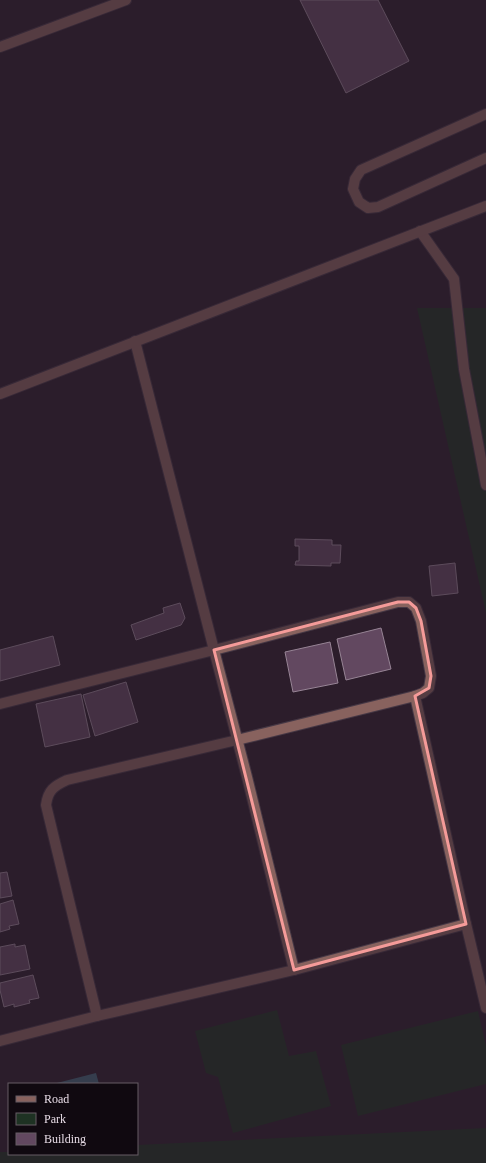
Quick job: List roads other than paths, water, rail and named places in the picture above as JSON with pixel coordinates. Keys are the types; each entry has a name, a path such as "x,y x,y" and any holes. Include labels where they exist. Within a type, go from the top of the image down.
{"street":[{"path":"0,47 126,0"},
{"path":"486,114 361,170 355,179 353,189 359,202 368,208 378,207 486,158"},
{"path":"0,394 486,206"},
{"path":"420,231 454,279 464,370 486,485"},
{"path":"135,341 248,778 294,970"},
{"path":"0,704 398,602 409,602 416,608 421,621 431,676 429,688 423,693 237,740 67,780 56,786 48,795 46,804 97,1016"},
{"path":"415,696 486,1008"},
{"path":"0,1041 97,1016 294,970 466,924"}],"water":[{"path":"96,1073 99,1083 57,1083"}]}
